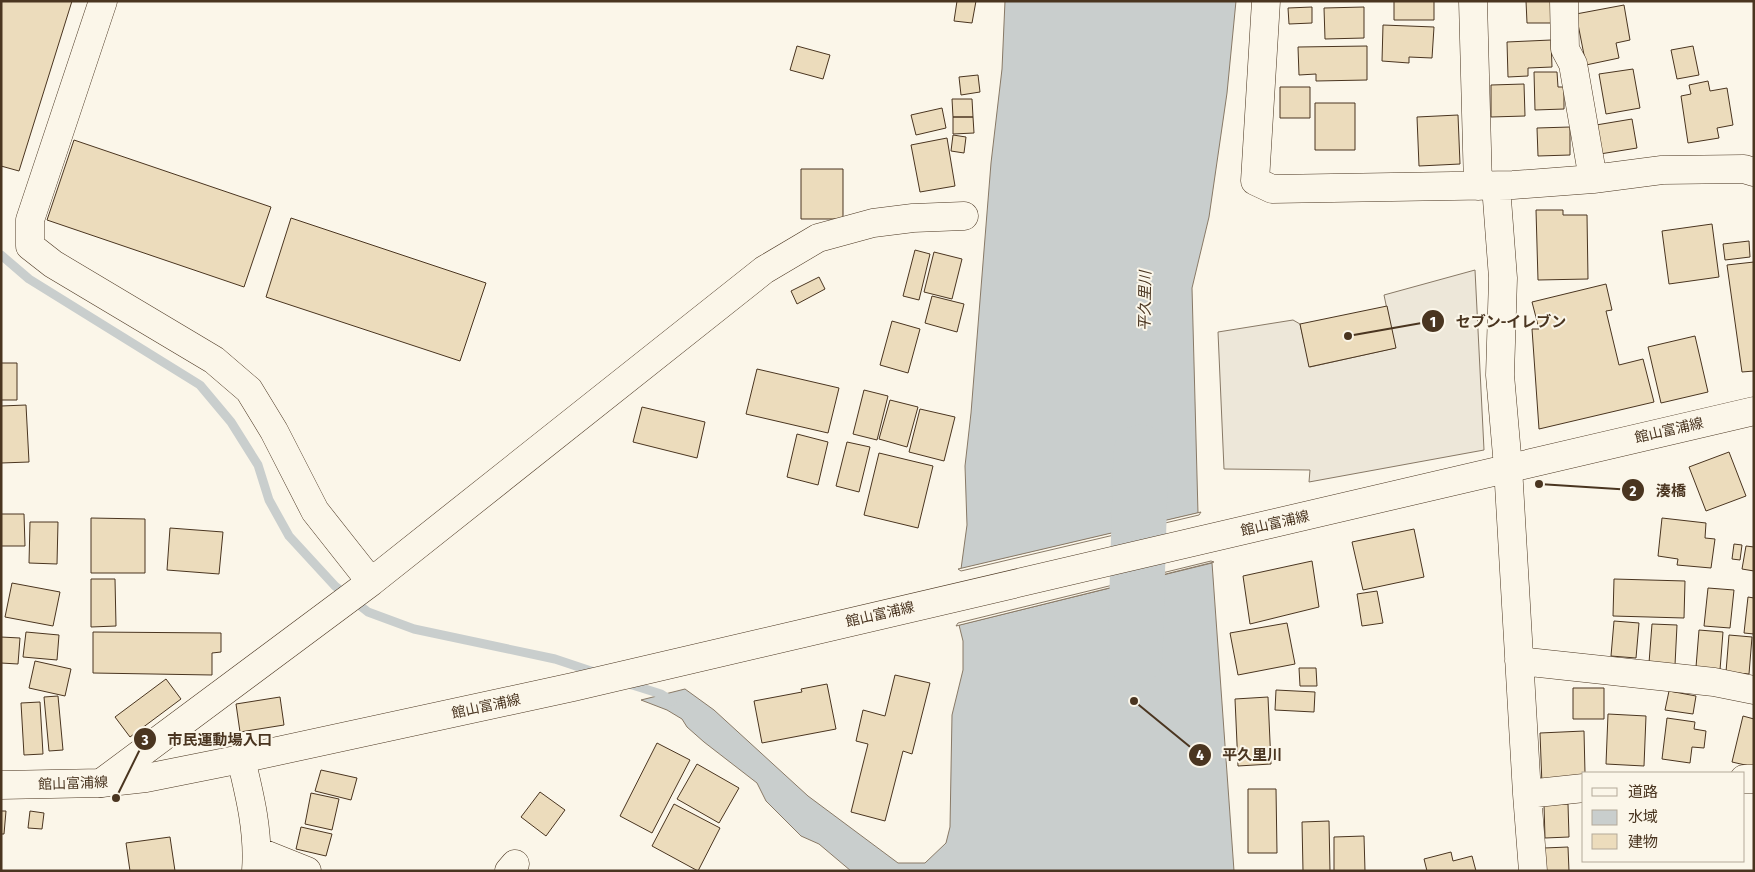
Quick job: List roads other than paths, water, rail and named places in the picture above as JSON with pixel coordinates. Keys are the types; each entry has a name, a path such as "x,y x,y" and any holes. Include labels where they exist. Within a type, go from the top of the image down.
{"street":[{"path":"103,1 30,220 30,246 53,264 214,360 249,390 274,431 315,512 364,587"},
{"path":"1266,1 1255,181 1272,189 1487,186 1593,179 1662,170 1744,169 1754,172"},
{"path":"1474,1 1487,186 1503,278 1500,375 1508,467 1527,794 1534,871"},
{"path":"1564,1 1564,49 1573,64 1593,179"},
{"path":"101,783 364,587 764,270 818,238 873,223 913,218 964,216"},
{"name":"館山富浦線","path":"1,784 101,783 146,778 241,760 573,687 1754,411"},
{"path":"1519,661 1714,682 1754,690"},
{"path":"241,760 251,802 257,861 307,871"},
{"path":"1527,794 1582,788"}],"water":[{"path":"1005,1 1236,1 1227,93 1209,217 1192,288 1198,513 961,569 967,525 965,466 991,163 1002,69"},
{"path":"1212,563 1234,871 851,871 819,844 801,836 766,801 757,783 704,742 687,727 682,719 667,710 641,700 685,689 714,710 808,796 898,863 925,863 946,843 950,827 952,715 963,670 963,641 959,625"}],"waterway":[{"path":"1,255 29,279 200,385 231,422 258,465 269,500 289,536 335,586 368,612 414,629 555,659 597,673"},
{"name":"平久里川","path":"1135,658 1141,452"},
{"path":"626,683 661,694 672,701"}],"place":[{"name":"セブン-イレブン","path":"1348,336"},
{"name":"湊橋","path":"1539,484"},
{"name":"平久里川","path":"1134,701"},
{"name":"市民運動場入口","path":"116,798"}]}
